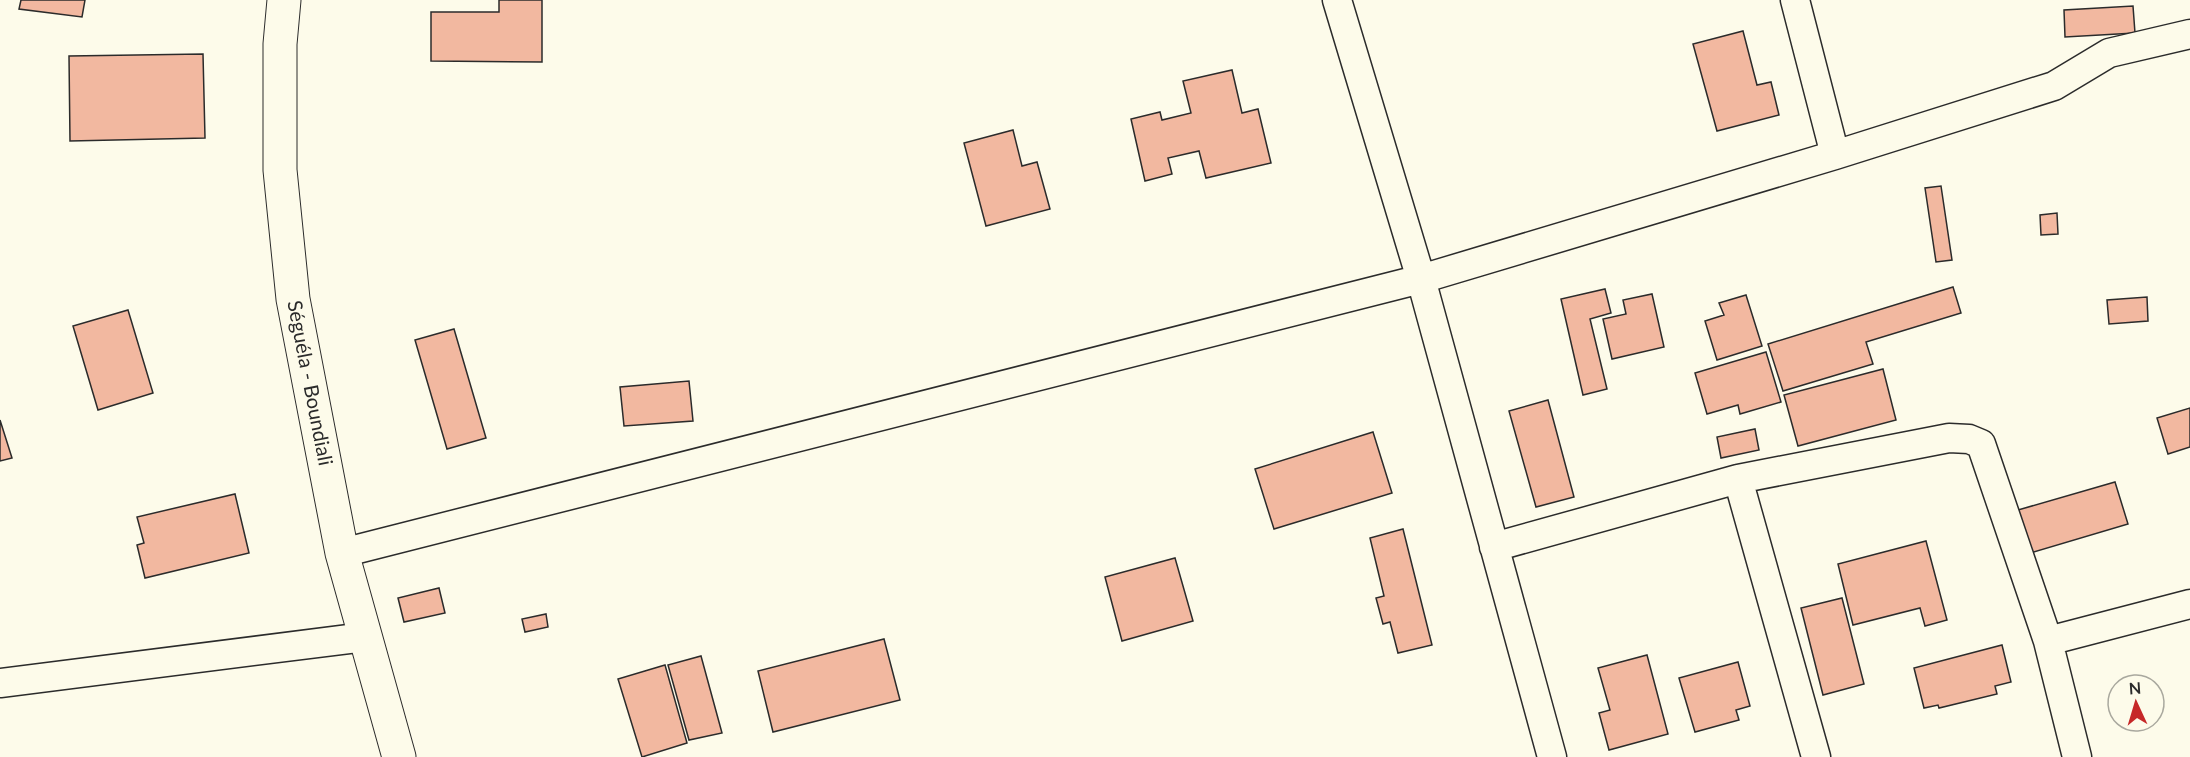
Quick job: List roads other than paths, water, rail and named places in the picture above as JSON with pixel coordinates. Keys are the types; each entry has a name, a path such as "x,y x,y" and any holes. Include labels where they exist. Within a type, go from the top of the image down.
{"main road":[{"name":"Séguéla - Boundiali","path":"284,0 280,44 280,170 293,299 342,553 399,757"}],"street":[{"path":"1336,0 1421,279 1552,757"},
{"path":"1795,0 1835,155"},
{"path":"342,553 1421,279 1835,155 2054,86 2109,53 2190,34"},
{"path":"1494,547 1738,479 1949,438 1981,444 2048,641 2077,757"},
{"path":"1738,479 1816,757"},
{"path":"2048,641 2190,604"},
{"path":"0,683 365,638"}]}
